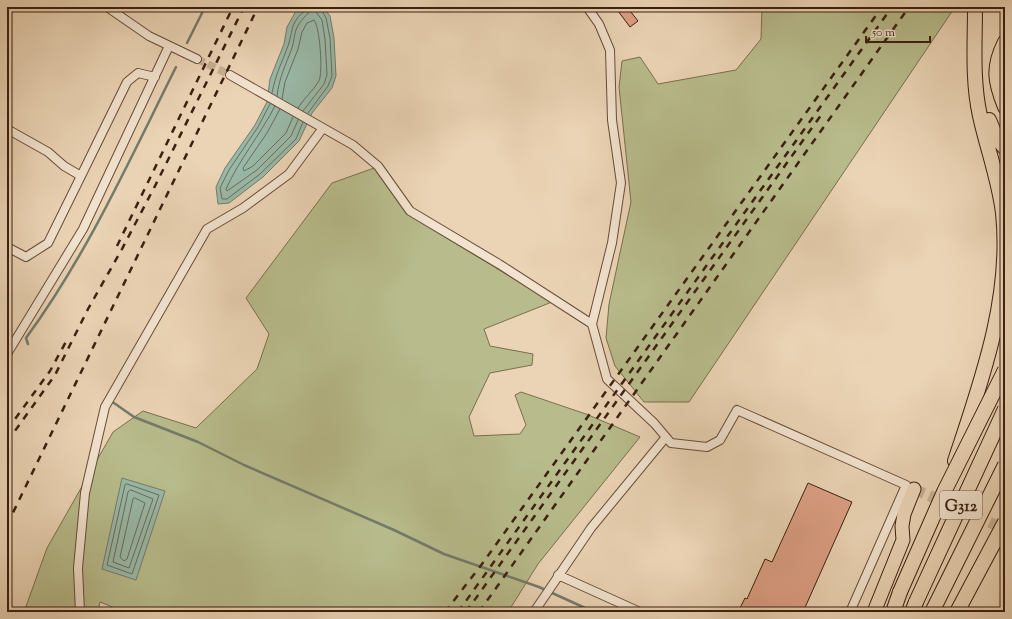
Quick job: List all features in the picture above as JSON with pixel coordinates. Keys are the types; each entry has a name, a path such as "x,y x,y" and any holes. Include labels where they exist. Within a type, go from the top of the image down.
{"highway":[{"path":"944,492 985,370 1000,306 1005,263 1003,214 993,164 980,115 973,45 975,7"},
{"path":"1005,42 998,56 996,85 1005,107"},
{"path":"976,80 985,110 996,137 1005,148"},
{"path":"893,612 900,592 944,492 1005,370"},
{"name":"G312","path":"914,607 1005,408"},
{"name":"G312","path":"933,611 1005,465"},
{"path":"957,612 1005,522"}],"main road":[{"path":"874,612 903,540 902,526 910,487"}],"street":[{"path":"7,10 11,7"},
{"path":"107,7 149,36 197,60"},
{"path":"586,7 599,24 610,50 612,120 621,183 612,243 592,324 607,379 654,423 671,443 707,447 720,440 737,410 910,487 850,612"},
{"path":"7,354 82,229 169,46"},
{"path":"7,247 26,257 48,243 127,82 138,73 155,77"},
{"path":"230,75 314,121 323,128 353,145 378,166 410,210 499,264 592,324"},
{"path":"80,612 78,568 85,493 105,407 207,229 244,208 290,174 323,128"},
{"path":"7,130 48,152 64,166 81,176"},
{"path":"534,612 591,528 666,437"},
{"path":"558,575 640,612"}],"green space":[{"path":"762,7 955,7 689,402 644,402 615,366 606,338 609,304 631,202 619,87 622,61 640,57 658,84 736,70 761,39"},
{"path":"374,168 407,214 552,302 484,329 490,346 533,354 532,365 490,373 469,417 474,436 520,434 526,425 515,395 521,392 586,414 640,437 538,564 508,612 125,612 100,602 98,612 24,612 47,548 113,432 143,411 196,428 257,369 269,334 246,298 332,183"}],"water":[{"path":"307,7 323,7 330,16 334,38 336,76 332,88 312,113 299,141 263,177 229,203 218,204 216,187 225,168 255,125 267,102 270,79 284,44 287,27 296,11"},
{"path":"122,478 165,491 136,580 102,569"}],"building":[{"path":"615,7 627,7 638,21 630,27"},
{"path":"808,483 852,502 803,612 738,612 745,598 747,599 765,559 772,562"}],"waterway":[{"path":"187,43 205,7"},
{"path":"28,344 26,338 69,274 107,206 176,67"},
{"path":"114,403 134,417 198,442 244,465 394,530 444,554 539,587 594,612"}],"tunnel":[{"path":"197,59 230,75"},
{"path":"914,489 1005,529"}],"railway":[{"path":"117,246 233,7"},
{"path":"7,442 55,375 88,309 155,186 244,7"},
{"path":"7,525 258,7"},
{"path":"445,612 482,564 882,7"},
{"path":"458,612 892,7"},
{"path":"479,612 909,7"},
{"path":"466,612 824,111"},
{"path":"7,430 50,371 68,338"}]}
